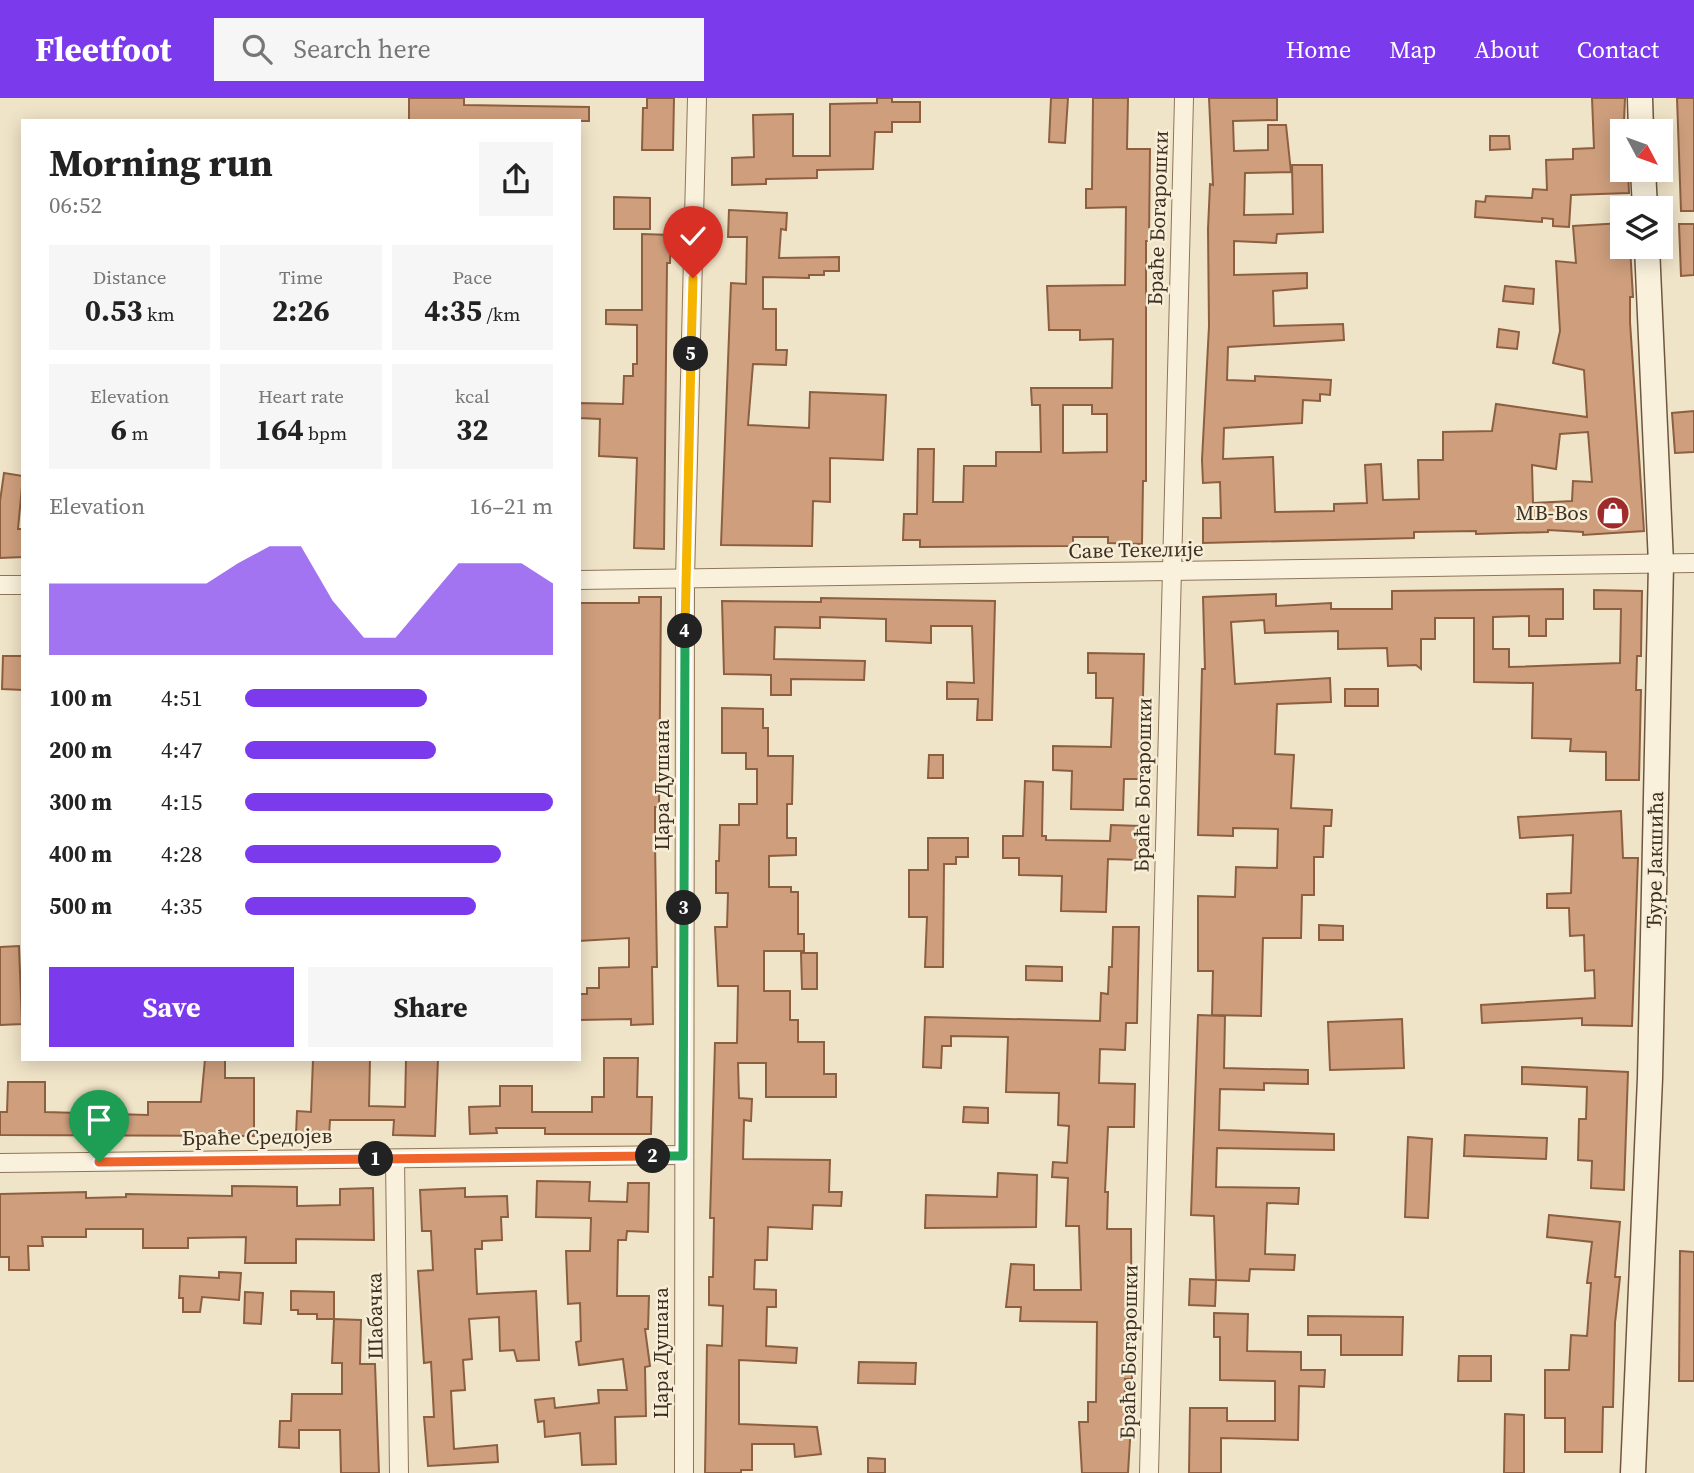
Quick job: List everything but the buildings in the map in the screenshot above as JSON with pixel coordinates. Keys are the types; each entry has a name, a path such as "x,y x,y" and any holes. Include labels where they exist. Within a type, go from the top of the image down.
{"main road":[{"path":"1640,98 1641,119"},
{"name":"Ђуре Јакшића","path":"1633,1473 1650,1078 1661,564 1648,259"}],"street":[{"name":"Цара Душана","path":"684,1473 685,579 697,98"},
{"name":"Браће Богарошки","path":"1149,1473 1184,98"},
{"name":"Саве Текелије","path":"581,580 1694,563"},
{"path":"0,585 21,585"},
{"name":"Браће Средојев","path":"0,1163 683,1156"},
{"name":"Шабачка","path":"395,1158 399,1473"}],"place":[{"name":"MB-Bos","path":"1613,513"}],"route":[{"path":"99,1162 683,1156 685,579 693,278"}]}
